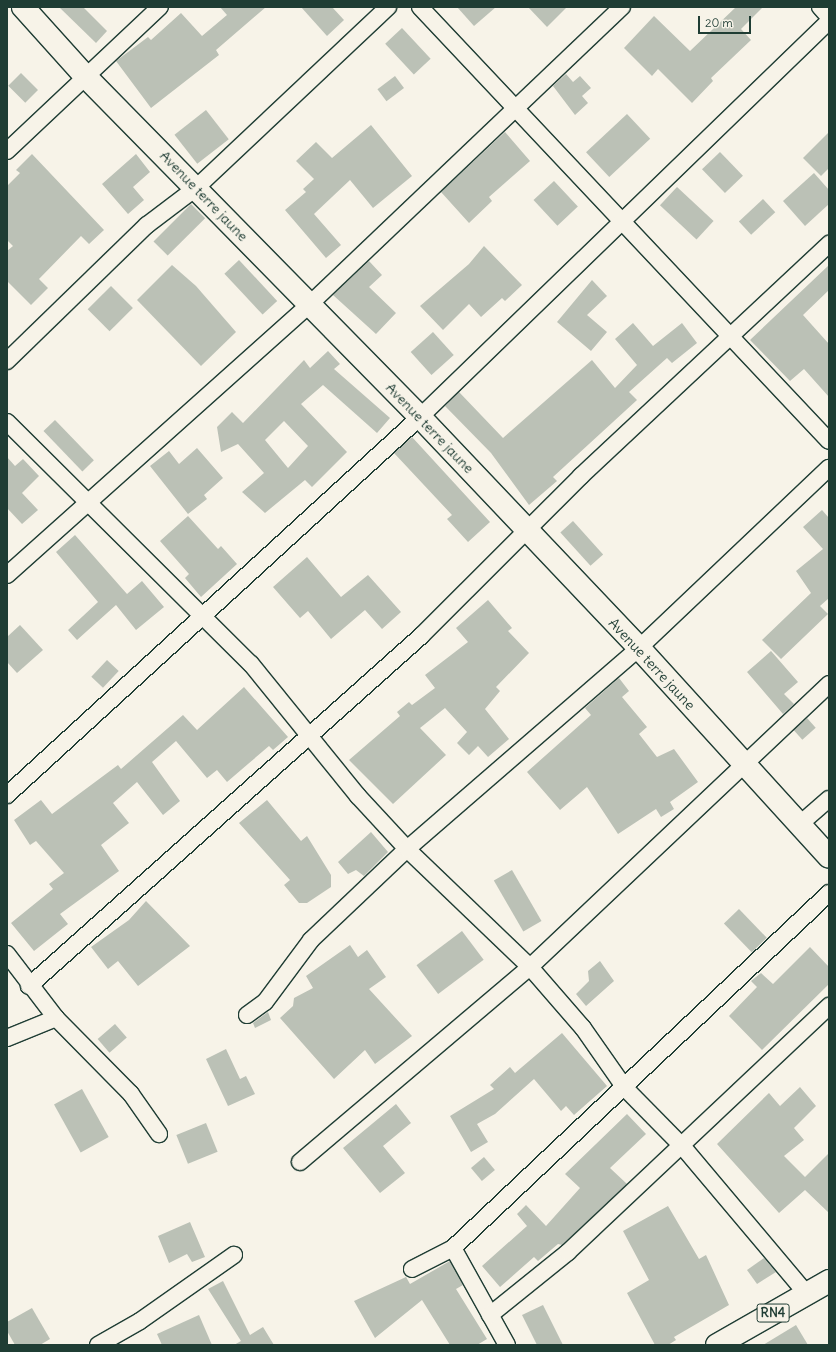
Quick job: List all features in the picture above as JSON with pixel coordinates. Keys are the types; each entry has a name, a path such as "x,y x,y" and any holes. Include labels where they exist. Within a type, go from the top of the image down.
{"main road":[{"name":"Avenue terre jaune","path":"23,7 86,77 420,417 526,532 639,648 829,857"},
{"name":"RN4","path":"717,1345 829,1281"}],"street":[{"path":"7,151 160,7"},
{"path":"7,361 147,225 196,188 388,7"},
{"path":"420,7 513,108 829,441"},
{"path":"7,575 309,305 513,108 622,7"},
{"path":"820,7 829,17"},
{"path":"7,795 420,417 829,21"},
{"path":"29,986 421,636 592,465 732,339 829,244"},
{"path":"7,422 251,664 311,734 358,796 407,849 530,967 583,1028 626,1088 683,1148 807,1294"},
{"path":"247,1015 265,1002 311,940 407,849 639,648 829,468"},
{"path":"300,1162 530,967 829,684"},
{"path":"800,824 829,799"},
{"path":"412,1269 453,1248 626,1088 829,893"},
{"path":"7,954 29,986 56,1018 131,1094 159,1134"},
{"path":"490,1315 568,1252 683,1148 829,1006"},
{"path":"7,1038 56,1018"},
{"path":"453,1248 507,1345"},
{"path":"98,1345 140,1321 234,1255"}],"building":[{"path":"59,7 83,7 107,31 96,43"},
{"path":"220,7 266,7 216,50 219,55 151,108 116,61 148,37 151,40 181,13 202,36 227,15"},
{"path":"301,7 332,7 344,20 327,36"},
{"path":"457,7 496,7 474,26"},
{"path":"528,7 567,7 547,27"},
{"path":"736,7 763,7 741,29 751,40 711,78 713,81 692,103 658,69 652,76 624,48 654,16 690,51"},
{"path":"402,28 431,59 414,74 385,44"},
{"path":"21,73 38,90 25,103 8,86"},
{"path":"566,74 573,82 580,76 591,88 582,96 588,103 575,115 553,86"},
{"path":"395,76 404,88 386,101 377,89"},
{"path":"206,110 229,139 197,164 174,135"},
{"path":"627,114 650,139 609,177 586,152"},
{"path":"371,125 412,176 373,208 350,180 314,214 341,245 326,258 285,210 306,192 303,189 314,179 296,161 316,142 332,158"},
{"path":"505,132 530,161 489,197 492,201 469,223 441,192"},
{"path":"829,132 829,168 821,176 803,158"},
{"path":"720,152 743,176 725,193 702,169"},
{"path":"32,154 104,230 89,244 81,236 39,279 48,288 31,305 7,281 7,251 13,246 7,240 7,186 20,173 16,170"},
{"path":"136,154 150,172 133,187 144,200 128,214 102,184"},
{"path":"814,173 829,190 829,204 805,226 783,201"},
{"path":"554,181 578,207 557,226 534,200"},
{"path":"677,187 714,221 697,239 660,205"},
{"path":"763,199 775,212 751,235 739,222"},
{"path":"191,204 205,218 168,256 154,241"},
{"path":"484,246 522,285 505,301 502,298 481,317 469,304 443,330 420,306 469,264"},
{"path":"239,260 277,301 263,315 224,274"},
{"path":"369,261 382,275 369,287 396,313 376,334 333,295"},
{"path":"172,265 196,286 236,332 201,366 137,300"},
{"path":"829,265 829,290 803,315 829,344 829,397 804,369 790,381 750,340"},
{"path":"592,280 607,296 587,315 607,332 591,351 557,322"},
{"path":"111,286 133,308 110,331 88,309"},
{"path":"633,323 653,346 682,323 697,343 672,363 667,358 629,392 637,400 553,477 557,481 529,505 491,453 445,406 459,392 503,438 592,360 615,388 637,365 615,339"},
{"path":"433,332 454,355 431,375 411,352"},
{"path":"328,351 340,364 334,369 390,418 377,433 323,385 301,404 347,452 312,487 305,480 265,513 242,492 264,473 238,444 221,452 217,427 232,412 243,423 304,360 310,368","holes":["284,421 308,446 288,468 265,440"]},
{"path":"55,420 94,460 82,471 43,431"},
{"path":"412,437 490,522 468,542 447,519 452,515 394,453"},
{"path":"197,448 223,478 204,495 207,499 188,514 150,466 169,451 179,464"},
{"path":"7,457 15,466 23,459 39,476 22,493 38,510 22,524 7,508"},
{"path":"822,510 829,518 829,598 820,606 828,614 781,659 762,640 811,593 796,571 823,549 803,527"},
{"path":"188,516 218,549 221,546 237,564 201,597 185,578 189,574 160,541"},
{"path":"573,521 603,554 590,566 560,532"},
{"path":"75,535 127,594 142,581 164,607 136,630 116,605 77,640 68,630 98,602 56,552"},
{"path":"307,557 341,597 368,575 401,612 382,629 365,610 331,639 308,611 300,618 273,587"},
{"path":"488,600 512,628 508,631 529,653 496,687 500,691 485,709 509,739 488,757 478,746 469,755 457,743 467,732 445,708 420,728 446,755 393,804 349,760 400,716 397,712 409,702 412,705 435,688 425,675 468,642 456,628"},
{"path":"20,625 43,650 17,673 7,662 7,637"},
{"path":"771,651 798,682 784,694 794,704 783,714 747,672"},
{"path":"107,660 119,671 103,688 91,677"},
{"path":"619,678 629,691 622,697 647,727 639,734 657,757 674,749 698,782 670,802 674,809 661,817 656,809 618,834 587,787 560,810 527,772 591,715 585,708"},
{"path":"244,687 288,737 273,750 269,746 227,782 217,770 207,778 176,741 152,762 180,801 163,815 137,782 113,803 129,823 101,845 119,871 60,914 68,924 34,951 11,923 53,889 49,884 64,873 36,841 30,845 14,820 41,800 52,814 118,765 121,769 183,715 197,730"},
{"path":"807,718 816,728 802,740 794,730"},
{"path":"267,800 301,841 307,836 331,875 331,887 307,903 299,903 284,885 290,880 239,823"},
{"path":"371,832 388,852 364,876 356,870 348,874 338,862"},
{"path":"512,870 542,921 523,932 494,880"},
{"path":"146,901 190,946 138,986 118,961 108,969 91,947 129,920"},
{"path":"739,909 767,938 752,952 724,924"},
{"path":"462,931 484,960 438,994 416,965"},
{"path":"350,945 358,957 367,950 386,977 369,989 412,1036 375,1064 365,1050 334,1079 280,1018 293,1006 294,998 313,988 306,976"},
{"path":"810,947 829,967 829,984 762,1050 729,1016 757,987 751,981 761,973 773,984"},
{"path":"600,961 614,981 586,1006 576,994 589,981 588,971"},
{"path":"268,1012 271,1020 255,1028 253,1023"},
{"path":"115,1024 127,1038 109,1053 98,1039"},
{"path":"562,1033 607,1086 574,1115 566,1106 561,1111 534,1079 495,1114 477,1124 488,1142 471,1152 450,1116 494,1089 490,1085 510,1067 515,1073"},
{"path":"226,1049 240,1079 246,1076 255,1094 228,1106 206,1059"},
{"path":"800,1087 816,1106 794,1128 804,1140 784,1156 805,1177 829,1153 829,1213 805,1190 779,1213 717,1144 769,1093 780,1106"},
{"path":"82,1089 109,1137 81,1153 54,1105"},
{"path":"396,1104 411,1123 383,1146 405,1173 380,1193 343,1148"},
{"path":"627,1114 646,1134 610,1168 627,1184 562,1245 558,1244 538,1261 534,1257 500,1287 482,1266 527,1226 517,1214 526,1205 546,1226 580,1188 565,1174"},
{"path":"206,1123 218,1152 188,1164 176,1135"},
{"path":"484,1157 495,1170 482,1181 471,1168"},
{"path":"668,1206 699,1259 706,1255 729,1305 674,1337 676,1340 668,1345 655,1345 627,1293 649,1280 623,1231"},
{"path":"190,1222 205,1257 192,1262 187,1254 169,1263 158,1236"},
{"path":"764,1258 776,1272 757,1284 747,1270"},
{"path":"450,1261 463,1285 456,1289 487,1339 477,1345 450,1345 422,1300 375,1338 354,1301 406,1277 410,1284"},
{"path":"223,1281 250,1335 263,1327 274,1345 234,1345 241,1341 208,1289"},
{"path":"543,1305 563,1345 537,1345 522,1315"},
{"path":"32,1308 50,1339 40,1345 15,1345 7,1331 7,1322"},
{"path":"199,1315 212,1345 162,1345 157,1334"},
{"path":"796,1325 808,1345 763,1345"}]}
